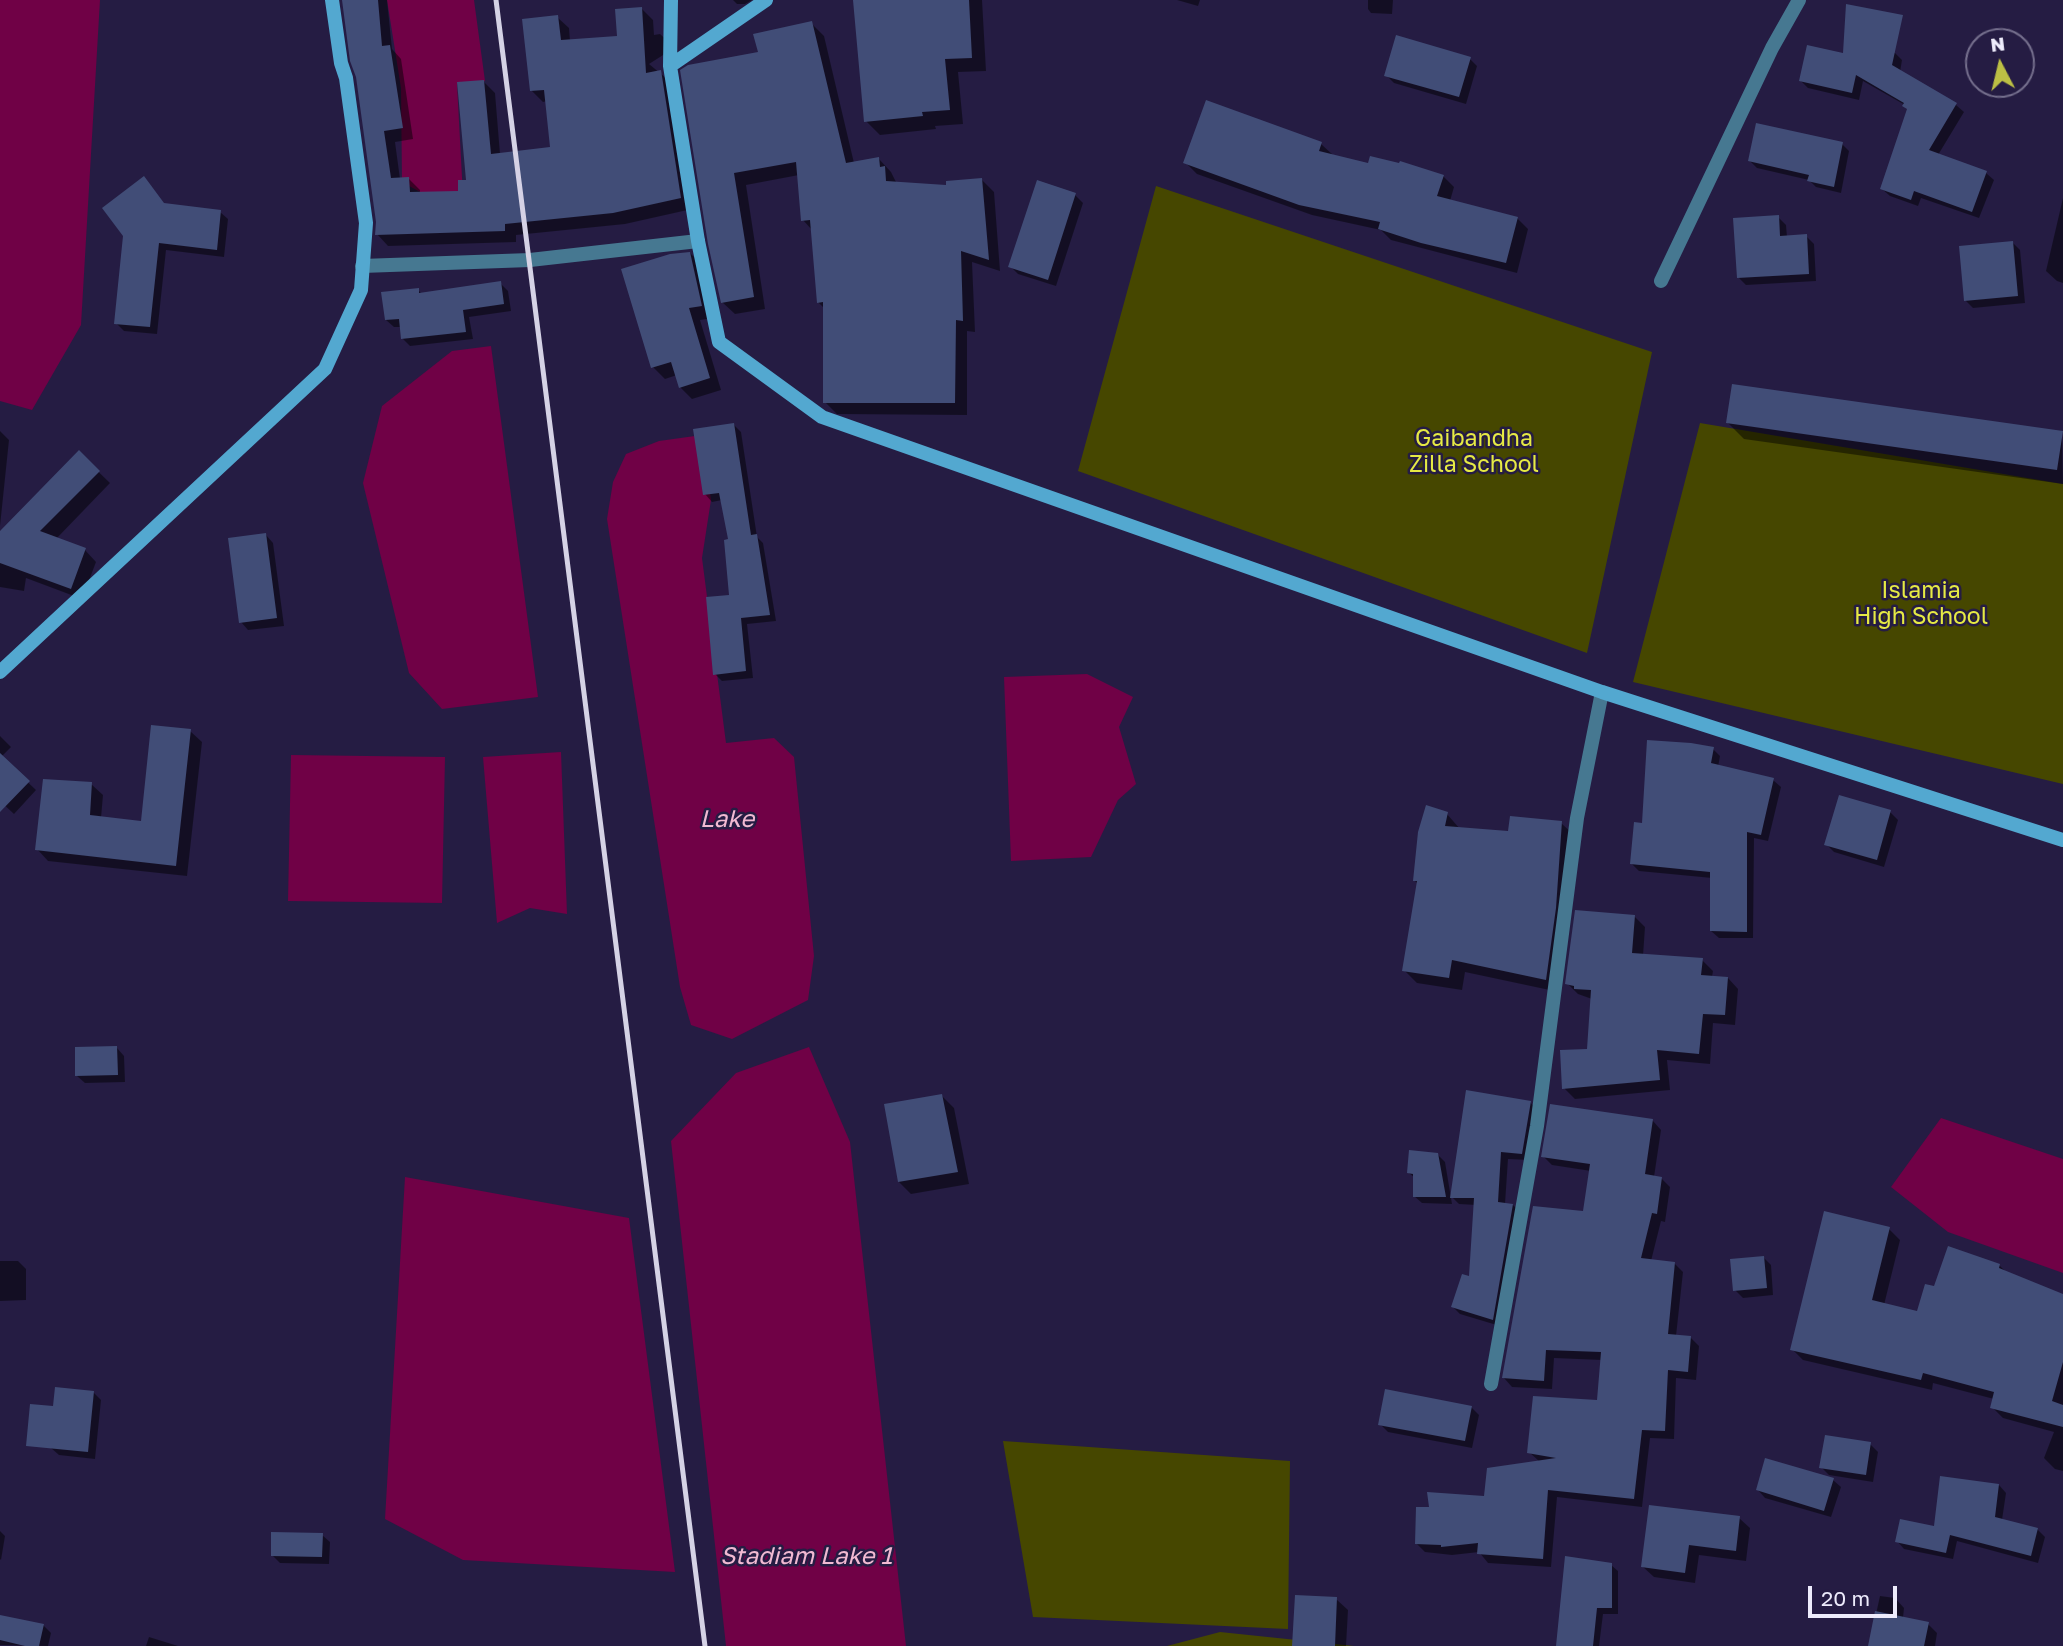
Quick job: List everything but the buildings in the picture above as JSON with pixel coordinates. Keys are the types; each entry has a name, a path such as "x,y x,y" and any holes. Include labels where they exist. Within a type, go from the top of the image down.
{"street":[{"path":"0,672 325,369 361,290 366,222 332,0"},
{"path":"671,0 670,66 698,241 719,342 822,416 1602,692 2063,840"},
{"path":"670,66 766,0"},
{"path":"1661,281 1772,48 1799,0"},
{"path":"362,266 530,260 698,241"},
{"path":"1491,1384 1537,1126 1577,818 1602,692"}],"green space":[{"name":"Gaibandha Zilla School","path":"1156,186 1652,352 1587,653 1078,471"},
{"name":"Islamia High School","path":"1700,423 2063,484 2063,784 1633,682"},
{"path":"1003,1441 1290,1461 1288,1629 1033,1617"},
{"path":"1220,1632 1354,1646 1167,1646"}],"water":[{"path":"0,0 100,0 81,325 32,410 0,401"},
{"path":"387,0 474,0 485,81 457,84 463,196 431,198 402,182 401,88"},
{"path":"491,346 538,697 442,709 409,673 363,483 382,406 452,351"},
{"name":"Lake","path":"702,435 711,500 702,558 726,743 774,738 794,757 814,956 808,1000 732,1039 691,1025 680,987 607,519 613,482 626,454 659,441"},
{"path":"1087,674 1133,697 1119,727 1136,784 1118,800 1091,857 1011,861 1004,677"},
{"path":"561,752 567,914 530,908 497,923 483,757"},
{"path":"291,755 445,757 442,903 288,901"},
{"name":"Stadiam Lake 1","path":"809,1047 850,1142 906,1646 726,1646 671,1141 736,1073"},
{"path":"1941,1118 2063,1159 2063,1273 1948,1232 1891,1187"},
{"path":"405,1177 629,1218 675,1572 463,1560 385,1519"}],"railway":[{"path":"496,0 705,1646"}]}
